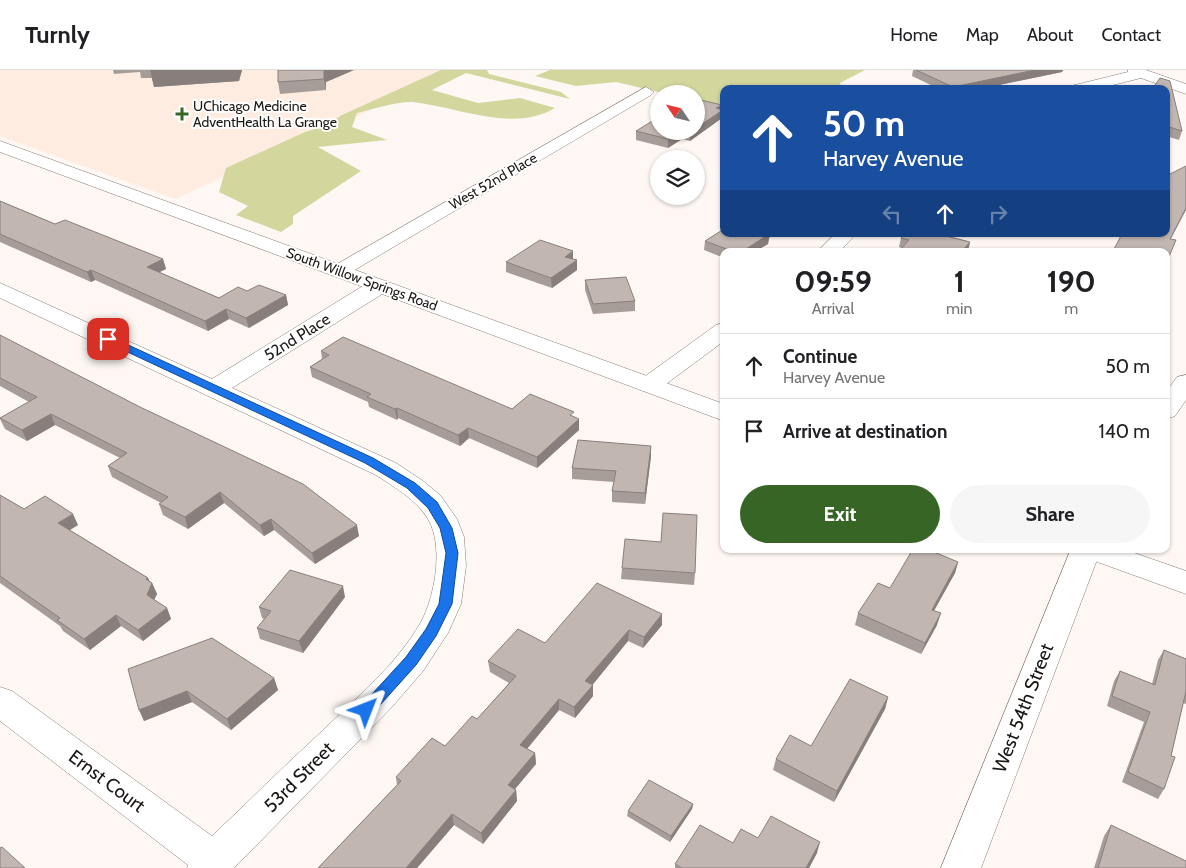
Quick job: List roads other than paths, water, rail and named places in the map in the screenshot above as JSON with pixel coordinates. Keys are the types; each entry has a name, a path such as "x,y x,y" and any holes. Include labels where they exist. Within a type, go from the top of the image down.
{"street":[{"path":"1090,85 1136,72 1186,89"},
{"name":"West 52nd Place","path":"339,271 646,92"},
{"name":"South Willow Springs Road","path":"0,146 720,412"},
{"path":"831,248 843,237"},
{"name":"52nd Place","path":"215,388 380,286"},
{"path":"0,290 215,388"},
{"path":"649,386 720,333"},
{"path":"1170,405 1186,382"},
{"name":"53rd Street","path":"210,864 380,697 411,661 431,632 445,604 452,553 446,528 432,505 411,485 386,469 352,452 215,388"},
{"name":"West 54th Street","path":"961,868 1084,553"},
{"path":"1103,553 1186,583"},
{"name":"Ernst Court","path":"0,701 210,864"}],"place":[{"name":"UChicago Medicine AdventHealth La Grange","path":"182,114"}]}
